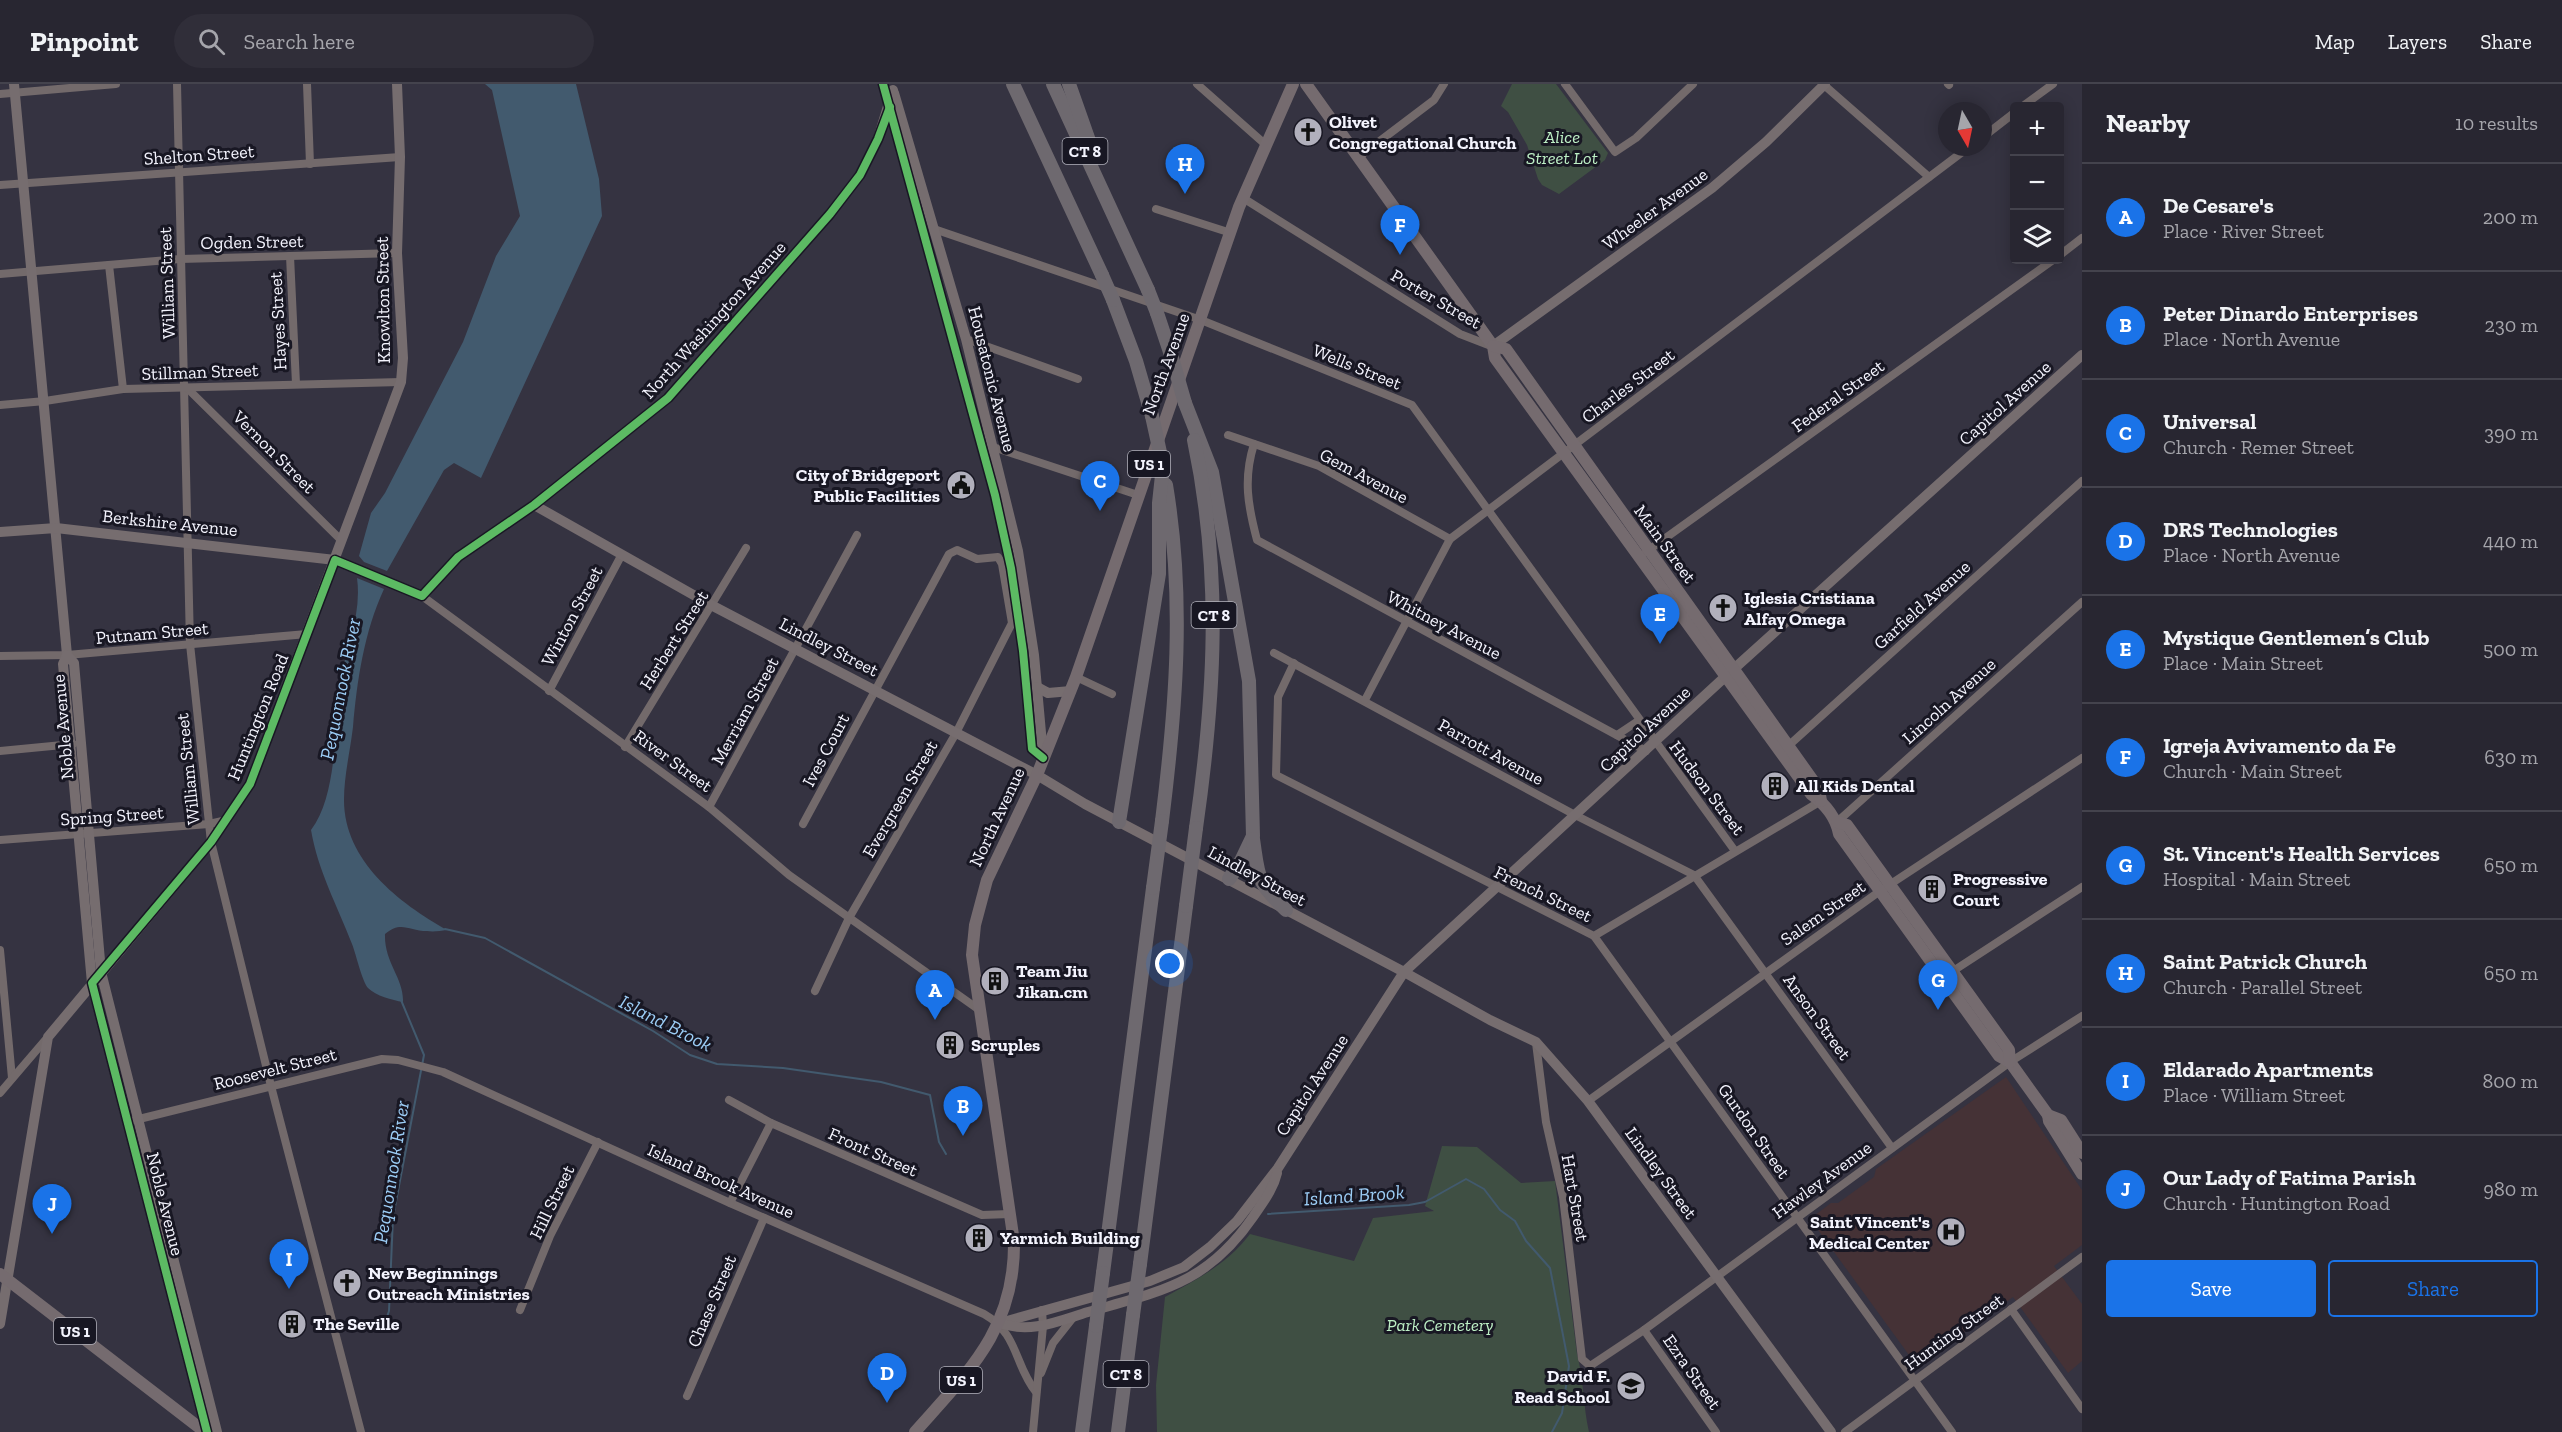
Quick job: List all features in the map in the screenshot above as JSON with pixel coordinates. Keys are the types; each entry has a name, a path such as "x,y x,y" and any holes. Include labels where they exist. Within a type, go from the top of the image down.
{"highway":[{"name":"CT 8","path":"1013,84 1102,275 1136,361 1152,416 1175,550 1179,642 1175,715 1082,1432"},
{"name":"CT 8","path":"1053,84 1148,290 1172,358 1185,403 1205,502 1214,606 1210,721 1118,1432"},
{"path":"1069,84 1116,219"},
{"path":"1185,403 1212,472 1248,667 1252,836 1258,877 1265,889 1286,910"},
{"path":"1119,822 1160,574 1159,503 1162,466"},
{"path":"1229,879 1242,861 1252,836"}],"main road":[{"name":"Knowlton Street","path":"340,539 401,382 403,358 397,253 400,157 397,84"},
{"name":"North Avenue","path":"915,1432 958,1383 1000,1323 1013,1275 1014,1242 978,1009 972,955 982,896 987,880 1037,775 1043,755 1071,692 1243,198 1293,84"},
{"name":"Main Street","path":"1306,84 1360,156 1493,346 1506,349 1568,451 1785,749 1812,794 1821,801 1837,822 1839,834 1885,887 1948,974 1999,1056 2010,1062 2048,1115 2049,1121 2082,1174"},
{"name":"Wheeler Avenue","path":"1493,346 1712,188 1766,142 1825,84"},
{"name":"Housatonic Avenue","path":"893,86 966,339 1018,551 1037,687 1043,755"},
{"name":"North Washington Avenue","path":"418,594 458,557 534,505 668,398 830,214 860,175 878,139 893,86"},
{"name":"Noble Avenue","path":"15,88 67,655 74,663 75,744 92,983 133,1121 217,1432"},
{"name":"Capitol Avenue","path":"1000,1323 1150,1281 1184,1267 1210,1247 1237,1221 1278,1168 1404,972 1577,816 1730,673 2082,356"},
{"name":"Lindley Street","path":"534,505 713,606 1037,775 1119,822 1404,972 1490,1020 1536,1042 1588,1101 1831,1432"},
{"name":"Berkshire Avenue","path":"0,532 56,528 187,541 340,562"},
{"name":"Huntington Road","path":"0,1324 4,1277 48,1037 211,842 250,784 307,634 340,562 340,539"},
{"name":"River Street","path":"340,562 418,594"},
{"path":"1037,687 1048,693 1071,692"},
{"name":"Noble Avenue","path":"83,832 101,972 133,1121 206,1432"},
{"name":"Main Street","path":"2048,1115 2058,1116 2082,1153"},
{"name":"Capitol Avenue","path":"1000,1323 1021,1329 1043,1326 1172,1288 1207,1268 1242,1234 1274,1188 1278,1168"},
{"name":"US 1","path":"4,1277 206,1432"}],"street":[{"path":"0,94 15,88 116,84"},
{"name":"William Street","path":"177,84 180,259 186,387 190,644 211,842 271,1086 361,1432"},
{"path":"308,84 310,164"},
{"path":"1197,84 1266,145"},
{"path":"1360,156 1434,100 1444,84"},
{"path":"1565,84 1615,152 1636,138 1693,84"},
{"path":"1825,84 1929,177"},
{"path":"2028,102 2053,84"},
{"path":"1992,129 2010,116"},
{"name":"Charles Street","path":"1365,700 1450,539 1957,156"},
{"name":"Shelton Street","path":"0,185 179,170 400,157"},
{"name":"Porter Street","path":"1243,198 1460,334 1493,346"},
{"path":"1156,209 1231,233"},
{"name":"Wells Street","path":"934,229 1201,320 1412,405 1638,721 1650,747"},
{"path":"2064,252 2082,238"},
{"name":"Ogden Street","path":"0,274 180,259 397,253"},
{"name":"Hayes Street","path":"290,256 296,384"},
{"name":"Federal Street","path":"1644,554 2047,264"},
{"path":"109,266 123,389"},
{"path":"966,339 1078,379"},
{"name":"Stillman Street","path":"0,405 45,401 123,389 401,382"},
{"name":"Vernon Street","path":"186,387 340,539"},
{"name":"Gem Avenue","path":"1228,435 1319,466 1450,539"},
{"name":"Whitney Avenue","path":"1254,444 1247,468 1248,494 1257,540 1617,735 1650,747"},
{"path":"993,447 1138,495"},
{"name":"Garfield Avenue","path":"1785,749 2082,481"},
{"name":"Merriam Street","path":"709,807 858,535"},
{"name":"Herbert Street","path":"625,747 713,606 746,548"},
{"name":"Ives Court","path":"803,824 941,566 953,551 976,559 998,557 1002,564 1012,623"},
{"name":"Winton Street","path":"549,691 621,556"},
{"name":"River Street","path":"418,594 709,807 789,875 978,1009"},
{"name":"Lincoln Avenue","path":"1837,822 2082,602"},
{"name":"Evergreen Street","path":"814,991 849,918 956,733 1012,623"},
{"name":"Putnam Street","path":"0,656 67,655 307,634"},
{"name":"Parrott Avenue","path":"1274,653 1577,816 1694,875"},
{"name":"French Street","path":"1294,663 1278,698 1276,775 1594,936 1821,801"},
{"path":"1076,677 1112,694"},
{"path":"1617,735 1638,721"},
{"path":"0,751 75,744"},
{"name":"Hudson Street","path":"1650,747 1735,851"},
{"name":"Salem Street","path":"1588,1101 1885,887 2082,758"},
{"name":"Spring Street","path":"0,840 209,824 227,820"},
{"name":"Anson Street","path":"1694,875 1892,1148"},
{"path":"1948,974 2082,887"},
{"name":"Gurdon Street","path":"1594,936 1952,1432"},
{"path":"0,950 12,1078"},
{"name":"Hawley Avenue","path":"1582,1359 1590,1366 1644,1330 2010,1062 2082,1016"},
{"path":"0,1093 48,1037"},
{"name":"Hart Street","path":"1536,1042 1546,1122 1563,1197 1582,1359"},
{"name":"Roosevelt Street","path":"133,1121 382,1059 429,1068"},
{"name":"Island Brook Avenue","path":"429,1068 443,1072 1000,1323"},
{"name":"Front Street","path":"729,1100 771,1123 982,1215 1010,1214"},
{"path":"730,1203 771,1123"},
{"name":"Hill Street","path":"520,1310 550,1236 598,1142"},
{"name":"Chase Street","path":"687,1396 764,1218"},
{"name":"Hunting Street","path":"1845,1432 2082,1257"},
{"path":"2011,1309 2082,1409"},
{"path":"1033,1432 1043,1326 1042,1310"},
{"path":"1036,1392 1053,1343 1074,1316"},
{"path":"1000,1323 1014,1345 1029,1382 1036,1392"},
{"name":"Ezra Street","path":"1644,1330 1716,1432"}],"shaded area":[{"name":"Saint Vincent's Medical Center","path":"2006,1077 2082,1190 2082,1245 2054,1266 2082,1304 2082,1361 2068,1373 2013,1297 1917,1366 1810,1219 1831,1203 1838,1203 1874,1177 1876,1169"}],"green space":[{"name":"Alice Street Lot","path":"1512,84 1556,84 1608,153 1605,160 1559,194 1542,185 1527,145 1508,112 1501,106"},
{"name":"Park Cemetery","path":"1442,1146 1477,1147 1521,1183 1555,1181 1589,1432 1157,1432 1156,1385 1165,1297 1222,1262 1250,1234 1354,1261 1373,1218 1434,1211 1425,1206"}],"water":[{"path":"485,84 576,84 599,179 602,216 481,478 454,463 444,470 387,571 364,562 359,556 371,513 385,493 463,342 496,256 520,216 492,90"},
{"path":"357,578 384,589 366,639 359,674 345,782 346,822 353,842 364,861 378,878 411,907 447,930 421,931 401,927 385,934 388,953 400,985 403,1002 371,991 366,985 323,874 311,830 320,815 330,779 340,682 357,605"}],"waterway":[{"name":"Island Brook","path":"445,929 485,938 653,1031 690,1055 717,1064 783,1068 881,1082 930,1095 939,1142 946,1154"},
{"name":"Pequonnock River","path":"383,1329 389,1311 393,1217 424,1055 401,1000"},
{"name":"Island Brook","path":"1268,1214 1409,1205 1425,1202 1466,1179 1484,1189 1500,1210 1515,1221 1526,1241 1550,1268 1569,1366 1562,1413 1552,1432"}],"cycle path":[{"path":"883,84 995,495 1011,568 1023,651 1032,749 1043,758"},
{"path":"207,1432 92,983 211,842 250,784 335,560 422,596 458,557 534,505 668,398 830,214 860,175 878,139 890,107"}],"place":[{"name":"Olivet Congregational Church","path":"1308,132"},
{"name":"Saint Patrick Church","path":"1185,194"},
{"name":"Igreja Avivamento da Fe","path":"1400,255"},
{"name":"City of Bridgeport Public Facilities","path":"961,485"},
{"name":"Universal","path":"1100,511"},
{"name":"Iglesia Cristiana Alfay Omega","path":"1723,608"},
{"name":"Mystique Gentlemen’s Club","path":"1660,644"},
{"name":"All Kids Dental","path":"1775,786"},
{"name":"Progressive Court","path":"1932,889"},
{"name":"Team Jiu Jikan.cm","path":"995,981"},
{"name":"St. Vincent's Health Services","path":"1938,1010"},
{"name":"De Cesare's","path":"935,1020"},
{"name":"Scruples","path":"950,1045"},
{"name":"Peter Dinardo Enterprises","path":"963,1136"},
{"name":"Saint Vincent's Medical Center","path":"1951,1232"},
{"name":"Our Lady of Fatima Parish","path":"52,1234"},
{"name":"Yarmich Building","path":"979,1238"},
{"name":"New Beginnings Outreach Ministries","path":"347,1283"},
{"name":"Eldarado Apartments","path":"289,1289"},
{"name":"The Seville","path":"292,1324"},
{"name":"David F. Read School","path":"1631,1386"},
{"name":"DRS Technologies","path":"887,1403"}]}
